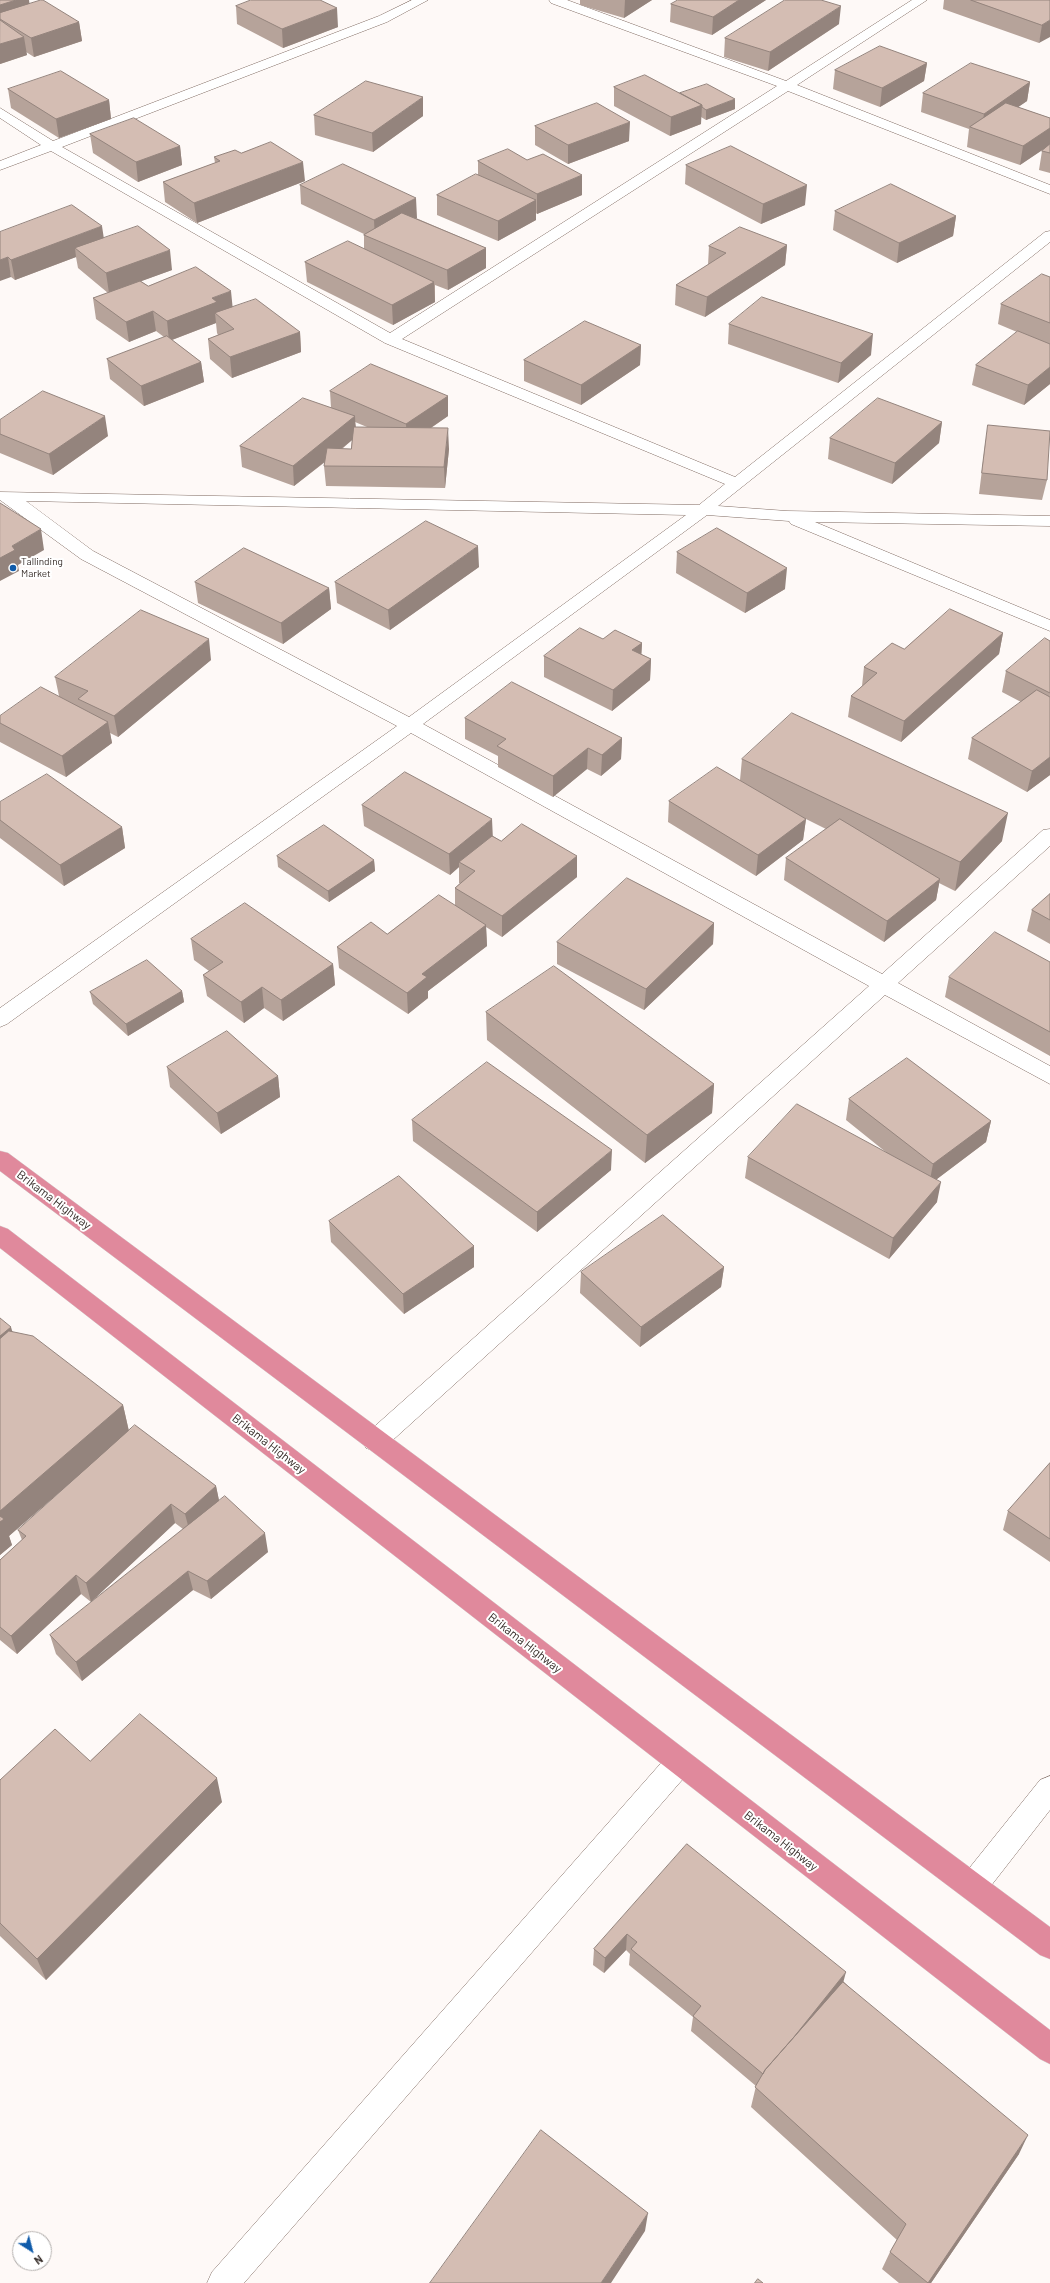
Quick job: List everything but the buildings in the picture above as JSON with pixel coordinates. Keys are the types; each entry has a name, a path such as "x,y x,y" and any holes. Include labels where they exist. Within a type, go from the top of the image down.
{"highway":[{"name":"Brikama Highway","path":"0,1159 1050,1945"},
{"name":"Brikama Highway","path":"0,1235 679,1763 1050,2049"}],"street":[{"path":"0,166 53,147 383,19 422,0"},
{"path":"555,0 788,86 1050,190"},
{"path":"390,340 921,0"},
{"path":"0,112 53,147 390,340 736,483"},
{"path":"0,1019 410,725 703,510 1050,235"},
{"path":"5,496 703,510 787,516 1050,521"},
{"path":"5,496 87,555 410,725 1050,1076"},
{"path":"787,516 1050,626"},
{"path":"375,1441 1050,835"},
{"path":"223,2283 679,1763"},
{"path":"973,1886 1050,1789"}],"place":[{"name":"Tallinding Market","path":"13,568"}]}
